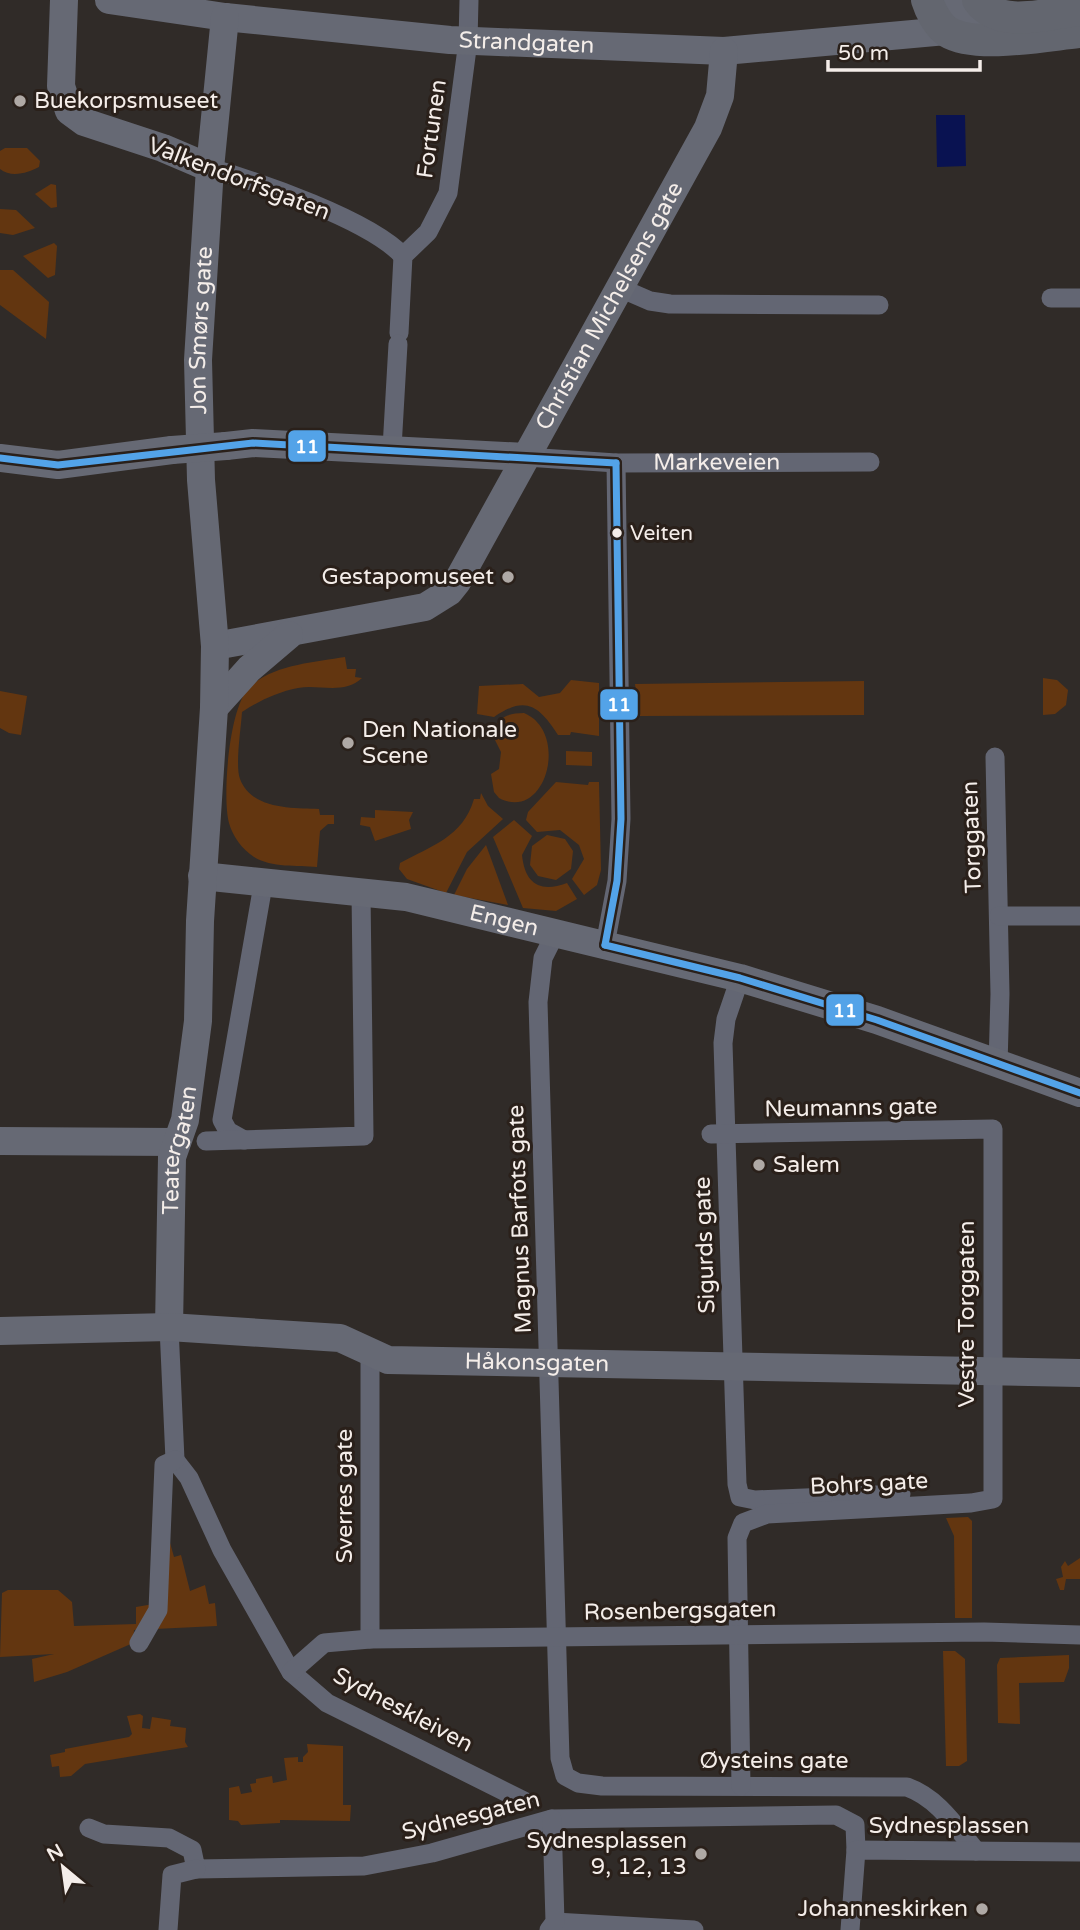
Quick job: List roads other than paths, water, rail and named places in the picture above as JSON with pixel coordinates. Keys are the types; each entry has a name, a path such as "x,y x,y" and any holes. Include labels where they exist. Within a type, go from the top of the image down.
{"main road":[{"name":"Valkendorfsgaten","path":"64,0 61,86 69,111 84,122 163,148 210,168"},
{"name":"Strandgaten","path":"108,0 225,17 468,41 724,51 946,31"},
{"path":"927,0 946,31 972,38 1080,33"},
{"path":"955,0 963,8 982,17 1004,18 1080,10"},
{"path":"978,0 991,14 1004,18"},
{"name":"Jon Smørs gate","path":"215,646 198,417 200,310 210,168 225,17"},
{"name":"Christian Michelsens gate","path":"215,646 425,607 449,593 708,128 720,96 724,51"},
{"name":"Markeveien","path":"0,458 58,465 172,450 253,443 392,448 526,457"},
{"name":"Christian Michelsens gate","path":"214,708 248,669 291,633"},
{"name":"Teatergaten","path":"169,1327 173,1157 185,1120 198,1021 202,876 214,708 215,646"},
{"name":"Engen","path":"202,876 263,885 405,897 740,978 877,1020 1080,1093"},
{"path":"0,1141 177,1142"},
{"name":"Håkonsgaten","path":"0,1331 169,1327 340,1338 388,1360 1080,1373"}],"street":[{"name":"Fortunen","path":"403,256 428,232 448,193 468,41 469,0"},
{"name":"Valkendorfsgaten","path":"210,168 252,180 377,233 403,256"},
{"path":"392,448 403,256"},
{"path":"620,288 650,301 670,304 879,305"},
{"path":"1051,298 1080,298"},
{"name":"Markeveien","path":"526,457 615,463 870,462"},
{"path":"605,945 617,881 621,819 615,463"},
{"name":"Torggaten","path":"995,757 999,916"},
{"name":"Teatergaten","path":"244,1140 228,1131 222,1120 263,885"},
{"path":"206,1141 364,1136 361,892"},
{"path":"998,1065 999,916 1080,916"},
{"name":"Magnus Barfots gate","path":"555,934 543,958 538,1002 559,1758"},
{"name":"Sigurds gate","path":"740,978 726,1019 718,1134 734,1367 737,1484 740,1497 755,1500"},
{"name":"Neumanns gate","path":"718,1134 993,1129"},
{"name":"Vestre Torggaten","path":"993,1129 993,1494"},
{"name":"Teatergaten","path":"139,1643 158,1610 164,1465 175,1460 169,1327"},
{"name":"Sverres gate","path":"370,1353 370,1639"},
{"name":"Sydneskleiven","path":"175,1460 189,1478 222,1550 291,1672 327,1703 524,1801"},
{"name":"Bohrs gate","path":"755,1500 993,1494"},
{"name":"Bohrs gate","path":"739,1634 737,1538 747,1519 766,1514 971,1503 993,1494"},
{"name":"Rosenbergsgaten","path":"291,1672 324,1643 370,1639 984,1632 1080,1635"},
{"path":"739,1634 741,1786"},
{"name":"Øysteins gate","path":"559,1758 565,1776 590,1786 907,1787 920,1791 942,1810 976,1851"},
{"name":"Sydnesgaten","path":"197,1869 364,1866 432,1853 552,1819 836,1815 847,1818 855,1825 856,1850"},
{"path":"552,1819 552,1926 694,1930"},
{"path":"89,1828 104,1833 169,1838 192,1850 197,1869 172,1875 168,1930"},
{"name":"Sydnesplassen","path":"850,1930 856,1850 1080,1852"}],"place":[{"name":"Buekorpsmuseet","path":"20,101"},
{"name":"Veiten","path":"617,533"},
{"name":"Gestapomuseet","path":"508,577"},
{"name":"Den Nationale Scene","path":"348,743"},
{"name":"Salem","path":"759,1165"},
{"name":"Sydnesplassen 9, 12, 13","path":"701,1854"},
{"name":"Johanneskirken","path":"982,1909"}]}
